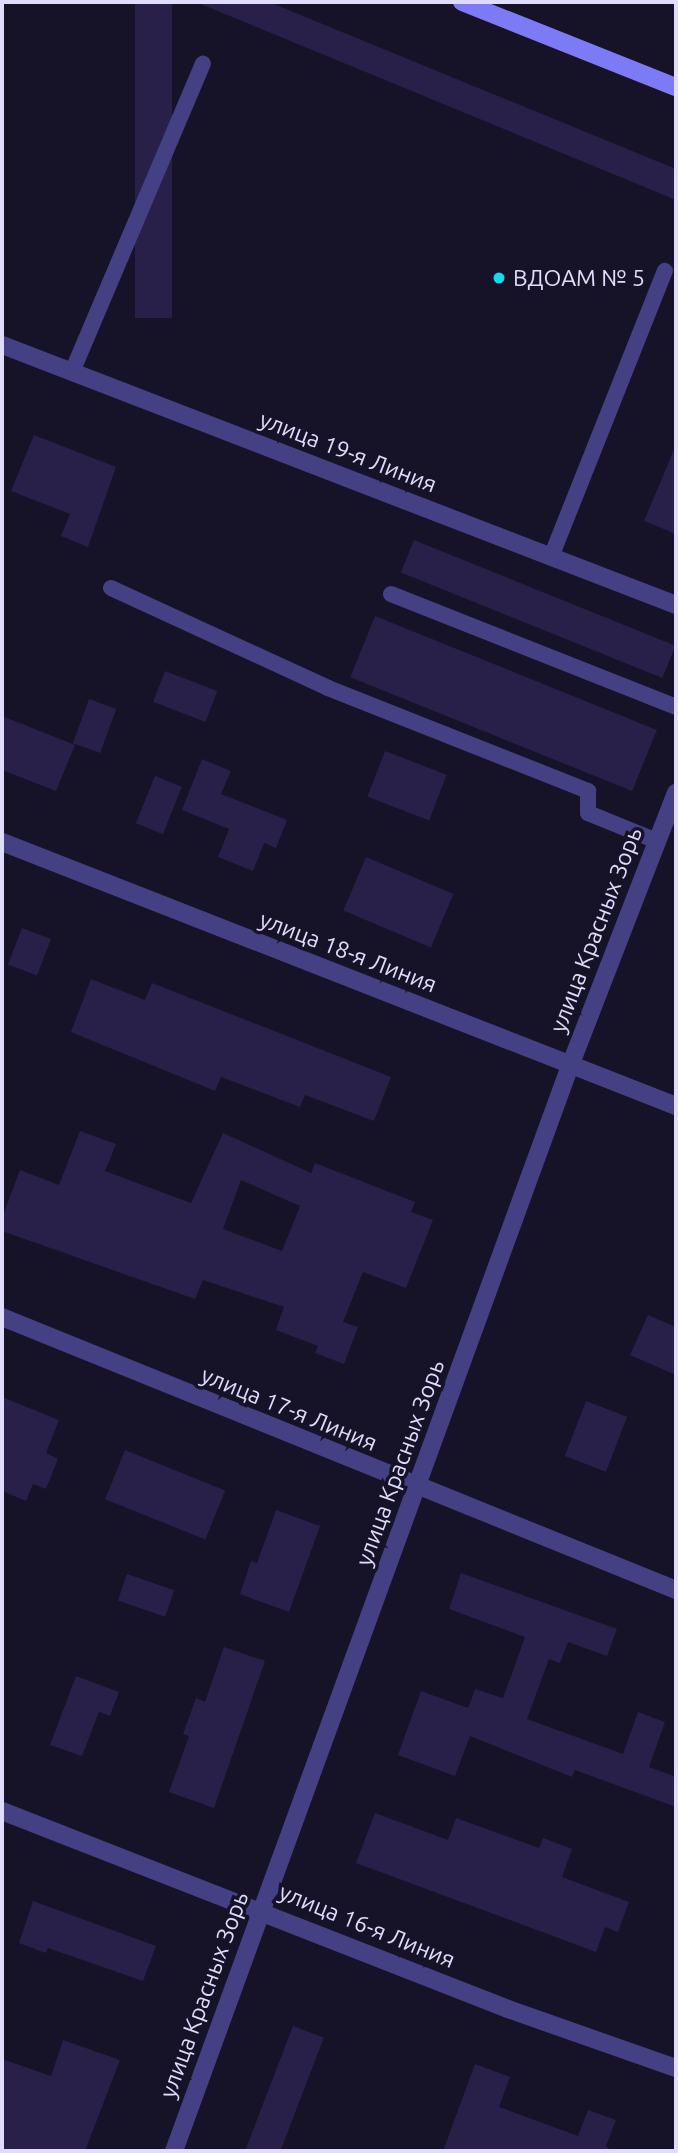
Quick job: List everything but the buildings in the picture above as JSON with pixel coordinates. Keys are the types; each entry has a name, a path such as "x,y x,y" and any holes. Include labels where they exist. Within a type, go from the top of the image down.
{"main road":[{"path":"462,2 676,88"}],"street":[{"name":"улица 19-я Линия","path":"2,345 676,605"},
{"name":"улица Красных Зорь","path":"174,2151 570,1066 676,793"},
{"name":"улица 18-я Линия","path":"2,842 676,1106"},
{"name":"улица 17-я Линия","path":"2,1317 417,1488 676,1590"},
{"name":"улица 16-я Линия","path":"2,1811 508,2009 676,2068"}],"lane":[{"path":"72,372 203,64"},
{"path":"551,556 665,271"},
{"path":"111,588 328,688 589,791 588,813 657,841"},
{"path":"391,594 676,707"}],"place":[{"name":"ВДОАМ № 5","path":"499,278"}]}
